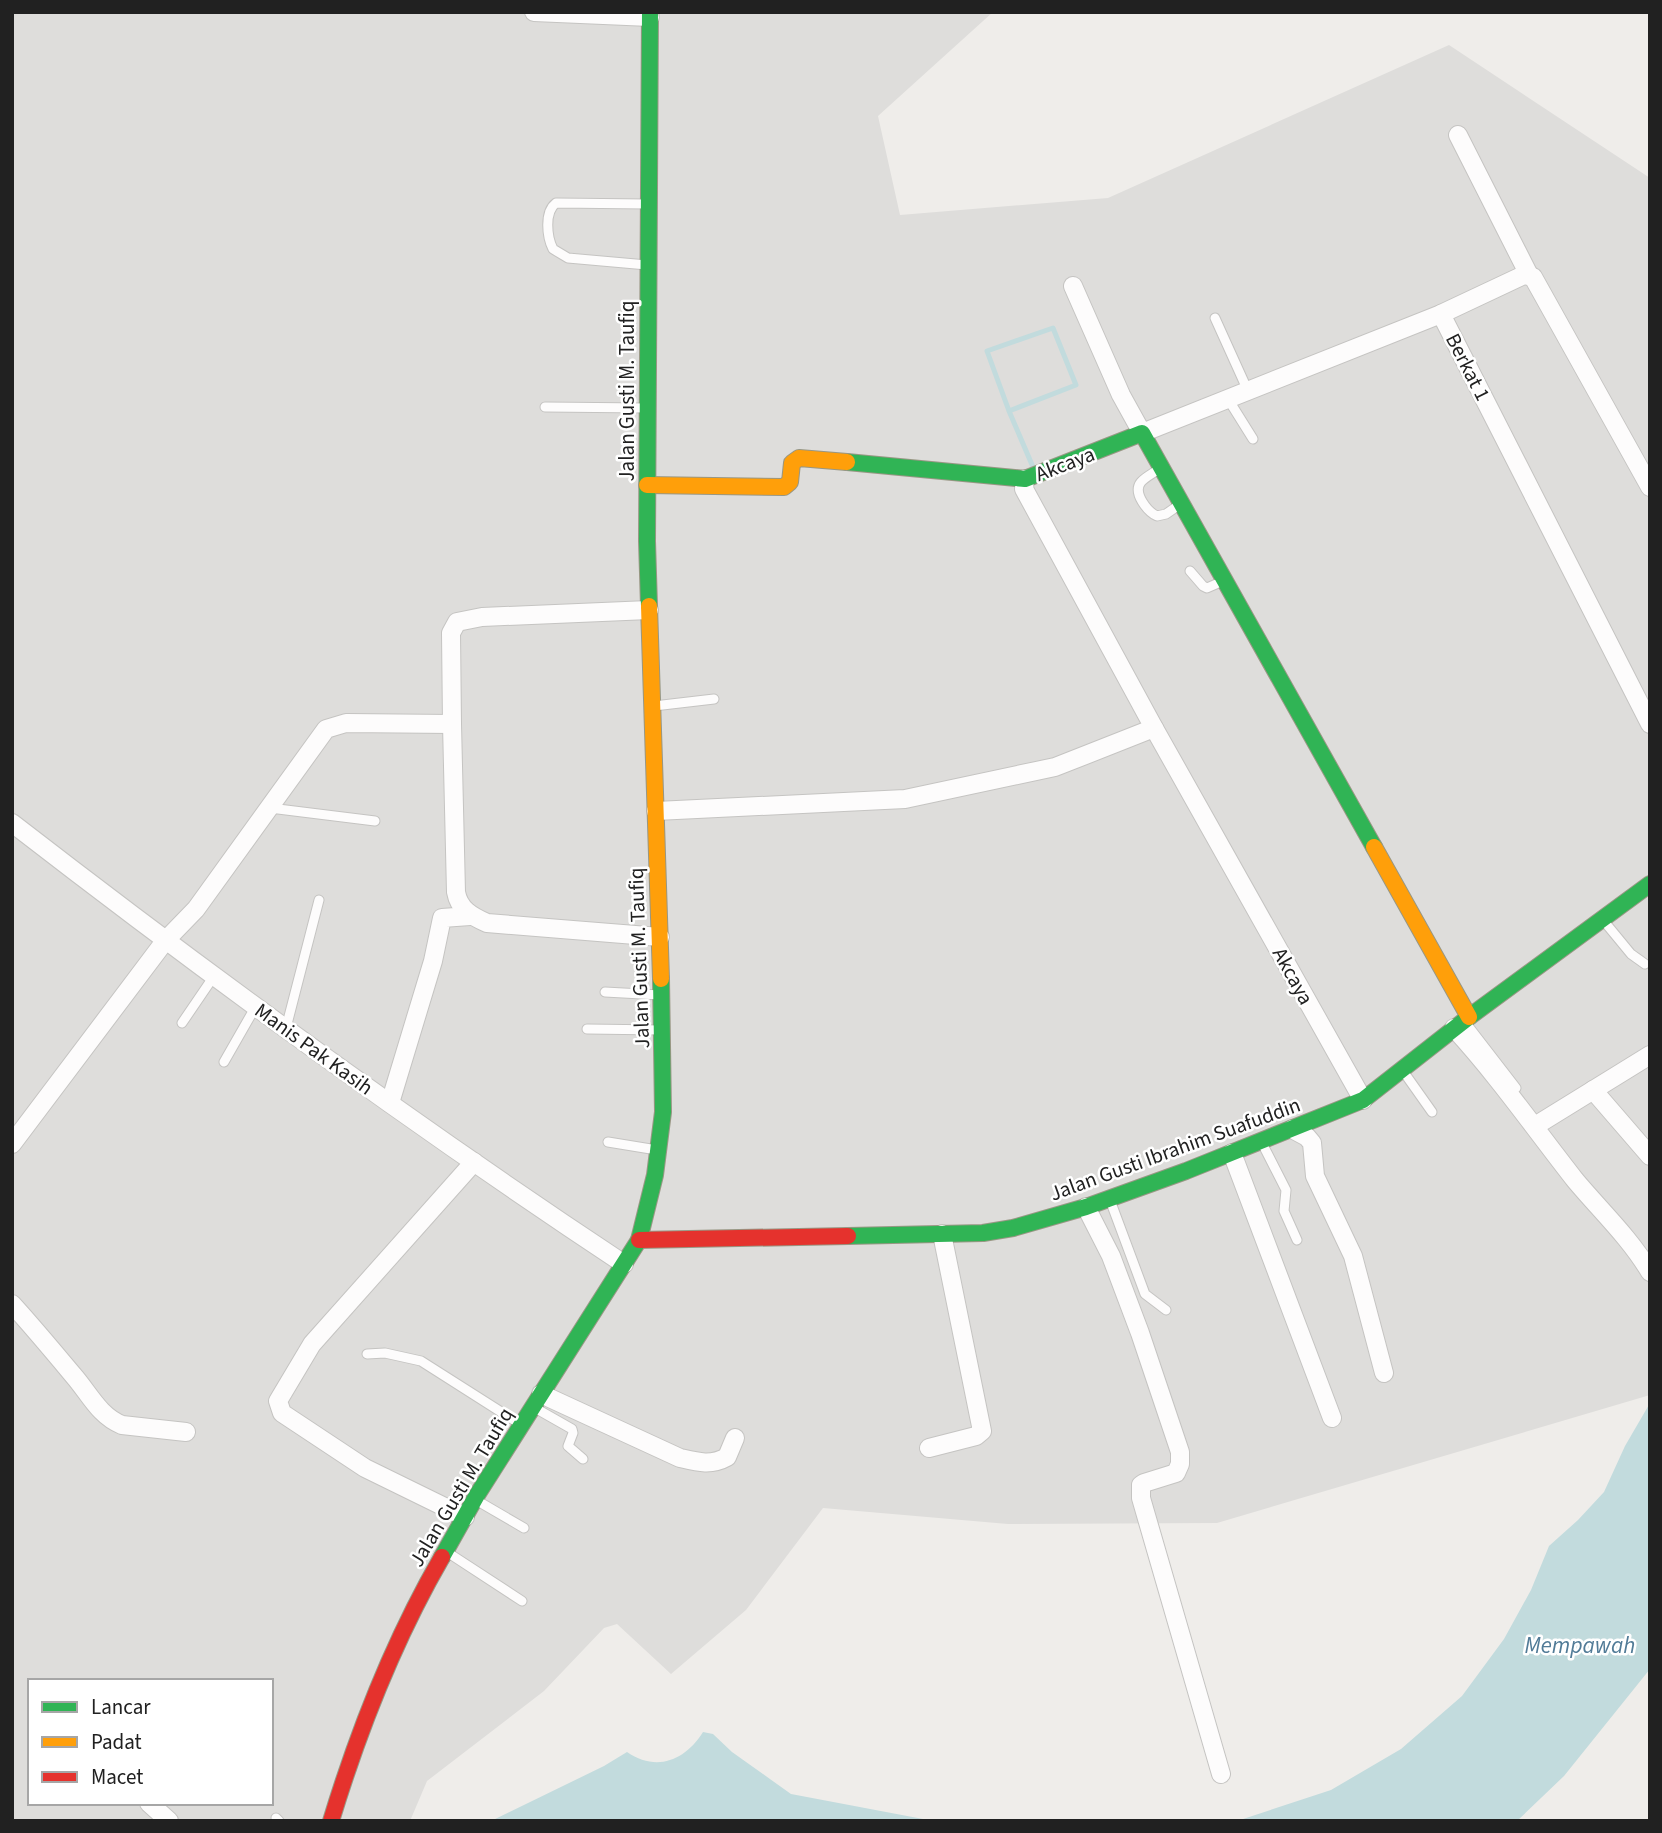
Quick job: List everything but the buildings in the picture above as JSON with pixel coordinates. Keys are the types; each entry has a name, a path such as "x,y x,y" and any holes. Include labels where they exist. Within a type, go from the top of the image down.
{"street":[{"path":"534,12 650,15"},
{"name":"Jalan Gusti M. Taufiq","path":"331,1821 352,1751 387,1665 446,1551 475,1500 639,1240 659,1150 663,1112 663,1030 647,485 650,15"},
{"path":"1458,135 1529,275 1533,277 1650,487"},
{"name":"Berkat 1","path":"1529,275 1441,314 1650,724"},
{"path":"1073,286 1121,395 1462,1022 1486,1063 1650,1272"},
{"path":"1142,433 1441,314"},
{"name":"Akcaya","path":"1142,433 1025,479 1024,489 1154,728 1363,1100"},
{"path":"647,485 784,487 790,482 792,463 799,458 1025,479"},
{"path":"649,610 482,617 457,622 451,633 456,892 458,902 470,916 486,923 660,937"},
{"path":"12,1144 165,942 196,909 326,729 346,723 452,724"},
{"path":"656,811 905,799 1055,766 1154,728"},
{"name":"Manis Pak Kasih","path":"12,823 165,942 474,1162 624,1264"},
{"name":"Jalan Gusti Ibrahim Suafuddin","path":"639,1240 983,1233 1013,1228 1086,1207 1261,1142 1363,1100 1462,1022 1650,884"},
{"path":"390,1103 433,961 442,918 470,916"},
{"path":"1535,1126 1650,1055"},
{"path":"1593,1090 1650,1156"},
{"path":"1292,1129 1307,1137 1311,1143 1315,1176 1353,1256 1384,1373"},
{"path":"1231,1153 1332,1418"},
{"path":"465,1517 365,1468 282,1413 278,1401 312,1344 474,1162"},
{"path":"1086,1207 1111,1256 1180,1452 1180,1464 1176,1473 1144,1483 1141,1486 1141,1498 1221,1774"},
{"path":"929,1448 976,1436 982,1431 942,1234"},
{"path":"12,1304 76,1378 102,1413 112,1421 122,1425 186,1432"},
{"path":"537,1401 680,1458 705,1463 727,1457 735,1438"},
{"path":"151,1805 169,1821"}],"lane":[{"path":"649,204 556,203 550,208 548,228 553,249 568,258 649,265"},
{"path":"1215,318 1248,391"},
{"path":"1228,399 1253,439"},
{"path":"545,407 648,408"},
{"path":"1162,467 1140,483 1140,497 1149,511 1157,516 1167,514 1181,503"},
{"path":"1190,571 1207,588 1224,580"},
{"path":"652,706 714,699"},
{"path":"269,808 376,821"},
{"path":"286,1028 319,900"},
{"path":"1602,919 1631,954 1645,964"},
{"path":"182,1023 214,976"},
{"path":"605,992 662,995"},
{"path":"224,1062 256,1006"},
{"path":"1462,1022 1516,1088"},
{"path":"587,1029 663,1030"},
{"path":"1402,1069 1432,1112"},
{"path":"608,1142 659,1150"},
{"path":"1261,1142 1286,1190 1284,1212 1297,1240"},
{"path":"1109,1198 1145,1294 1166,1310"},
{"path":"367,1354 385,1353 421,1361 522,1425"},
{"path":"537,1401 572,1429 568,1446 583,1459"},
{"path":"475,1500 524,1528"},
{"path":"446,1551 522,1601"}],"shaded area":[{"path":"12,12 993,12 878,116 900,215 1108,198 1449,45 1650,178 1650,1395 1217,1523 1008,1524 823,1508 746,1610 671,1674 617,1624 604,1628 544,1691 427,1781 410,1821 12,1821"}],"water":[{"name":"Mempawah","path":"1650,1403 1650,1669 1564,1776 1517,1821 1237,1821 1331,1790 1401,1749 1462,1696 1504,1639 1531,1590 1549,1546 1604,1492 1625,1446"},
{"path":"703,1732 713,1734 732,1752 791,1794 945,1821 491,1821 627,1752 638,1758 659,1762 679,1756 696,1742"}],"waterway":[{"path":"1009,411 987,351 1053,328 1076,385 1009,411 1033,467"}],"traffic: fast":[{"path":"649,606 647,541 650,12"},
{"path":"847,462 1025,479 1142,433 1374,847"},
{"path":"848,1236 983,1233 1013,1228 1086,1207 1186,1171 1363,1100 1469,1017 1650,884"},
{"path":"442,1557 477,1495 639,1240 655,1175 663,1112 661,979"}],"traffic: slow":[{"path":"647,485 784,487 790,482 792,463 799,458 847,462"},
{"path":"649,606 661,979"},
{"path":"1374,847 1469,1017"}],"traffic: jam":[{"path":"639,1240 848,1236"},
{"path":"331,1821 379,1686 408,1620 442,1557"}]}
